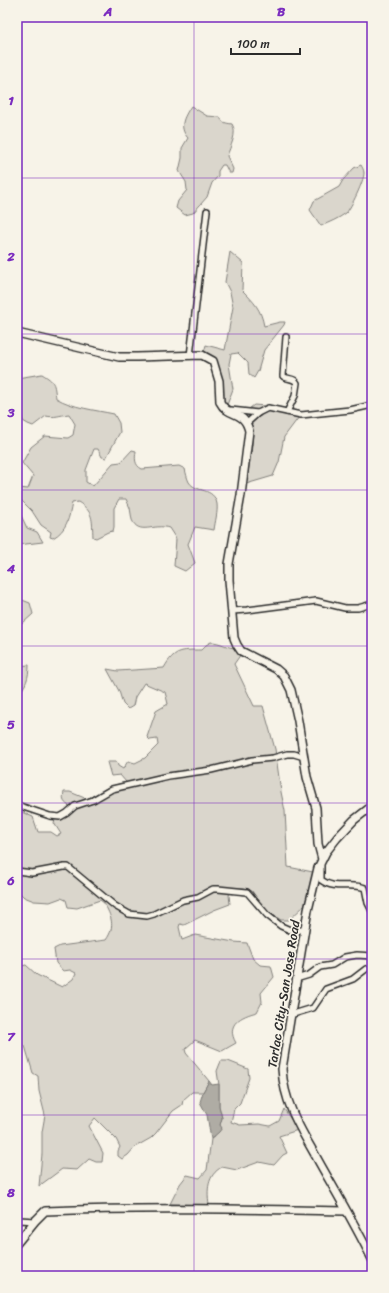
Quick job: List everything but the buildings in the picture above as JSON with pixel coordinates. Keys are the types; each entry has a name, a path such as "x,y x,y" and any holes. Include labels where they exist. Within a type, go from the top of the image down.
{"street":[{"path":"190,356 203,234 207,211"},
{"path":"17,333 119,357 202,355 213,361 219,381 220,402 223,408 242,417 248,423 250,431 240,503 229,564 234,638 239,649 244,653 273,666 287,680 294,700 308,782 316,808 318,844 321,860 321,880 334,886 341,887 358,885 365,888 368,903 372,911"},
{"path":"286,337 283,376 294,380 297,383 295,396 287,412"},
{"path":"248,423 258,413 268,408 301,415 350,410 372,405"},
{"path":"226,410 258,413"},
{"path":"232,611 316,601 345,608 358,608 372,604"},
{"path":"17,805 50,816 60,817 75,806 93,800 112,789 168,776 202,772 252,760 273,758 287,754 294,754 304,757"},
{"name":"Tarlac City-San Jose Road","path":"372,806 344,831 321,860 315,879 304,930 282,1069 287,1099 294,1115 372,1259"},
{"path":"17,871 32,872 68,867 115,906 129,914 138,916 154,914 183,900 198,897 213,889 245,891 250,894 267,915 281,926 290,930 304,930"},
{"path":"296,979 309,976 320,967 332,965 345,957 357,955 372,956"},
{"path":"290,1015 313,1008 326,989 353,979 366,969"},
{"path":"17,1244 45,1211 97,1209 290,1209 346,1211"},
{"path":"17,1221 35,1221"}],"shaded area":[{"path":"191,106 207,116 220,117 223,122 232,124 234,128 234,136 227,156 233,169 232,173 229,173 225,165 222,165 218,171 218,176 212,183 207,197 193,213 185,215 176,208 178,201 187,190 186,182 179,171 182,158 182,148 188,138 183,130 183,122"},
{"path":"361,165 364,172 362,182 348,210 340,217 321,226 310,210 314,201 339,187 354,168"},
{"path":"230,252 243,263 242,290 256,306 261,315 264,326 285,322 264,350 258,371 254,378 249,374 248,363 238,353 231,354 229,364 233,389 227,405 223,400 217,363 213,357 204,352 206,345 225,350 233,307 230,292 225,282"},
{"path":"42,374 53,383 56,398 77,406 114,414 119,423 120,432 106,458 102,457 98,449 94,449 86,470 86,482 93,486 113,463 121,462 132,450 136,451 136,463 142,469 179,466 185,469 188,480 192,485 196,488 209,492 215,499 217,510 214,530 195,527 188,544 195,563 185,571 174,566 176,539 169,528 143,528 135,525 126,499 119,499 114,508 113,531 96,538 93,537 90,513 78,502 72,503 67,523 58,535 53,538 50,537 51,532 41,525 32,511 17,496 19,488 28,489 33,476 22,463 31,447 45,436 68,438 73,435 75,424 69,414 54,417 46,416 33,426 23,421 21,414 17,418 17,378"},
{"path":"254,405 266,406 299,417 284,437 279,462 273,476 246,484 253,435 249,420 242,414"},
{"path":"17,507 27,528 37,532 43,542 17,545"},
{"path":"17,598 30,603 33,614 23,623 17,625"},
{"path":"211,642 236,648 241,654 234,664 254,706 263,706 275,749 285,811 288,867 313,872 305,905 289,920 281,920 264,909 252,891 244,888 233,888 229,895 230,904 184,925 180,924 179,927 182,940 195,935 247,943 253,959 260,965 271,966 274,977 261,993 262,1002 257,1012 245,1016 236,1022 232,1031 236,1043 222,1051 195,1040 185,1049 186,1053 209,1081 203,1092 192,1092 183,1100 182,1105 173,1111 151,1138 135,1147 122,1159 118,1156 120,1147 116,1139 95,1118 89,1126 103,1153 102,1162 96,1162 89,1159 77,1170 62,1169 39,1186 42,1154 42,1132 45,1115 39,1091 38,1076 33,1073 25,1046 17,1040 17,967 26,965 37,975 62,987 73,979 76,973 70,970 63,971 56,963 54,949 60,946 106,940 112,926 109,912 104,903 100,900 77,908 68,907 66,900 61,898 50,902 34,901 24,897 17,890 17,810 33,817 38,832 51,832 57,836 61,834 54,823 56,816 71,807 64,801 64,792 70,792 87,799 108,787 126,782 120,775 111,776 107,762 117,762 118,766 123,769 128,761 135,763 145,758 158,745 157,739 150,740 147,737 156,711 168,704 165,692 144,683 135,697 133,706 128,709 123,704 119,691 107,669 118,671 164,668 175,654 188,650 201,650"},
{"path":"29,665 26,682 23,689 17,695 17,666"},
{"path":"221,1061 228,1061 248,1069 249,1078 240,1103 234,1109 231,1122 240,1125 259,1124 270,1126 279,1121 284,1109 298,1130 279,1136 287,1153 283,1155 274,1165 259,1162 237,1170 222,1167 217,1170 213,1174 209,1184 209,1205 170,1204 180,1184 187,1175 200,1178 207,1170 211,1139 214,1137 222,1118 219,1106 217,1071"},
{"path":"209,1081 212,1085 219,1084 219,1106 222,1118 220,1125 222,1128 211,1139 207,1115 200,1102"}]}
